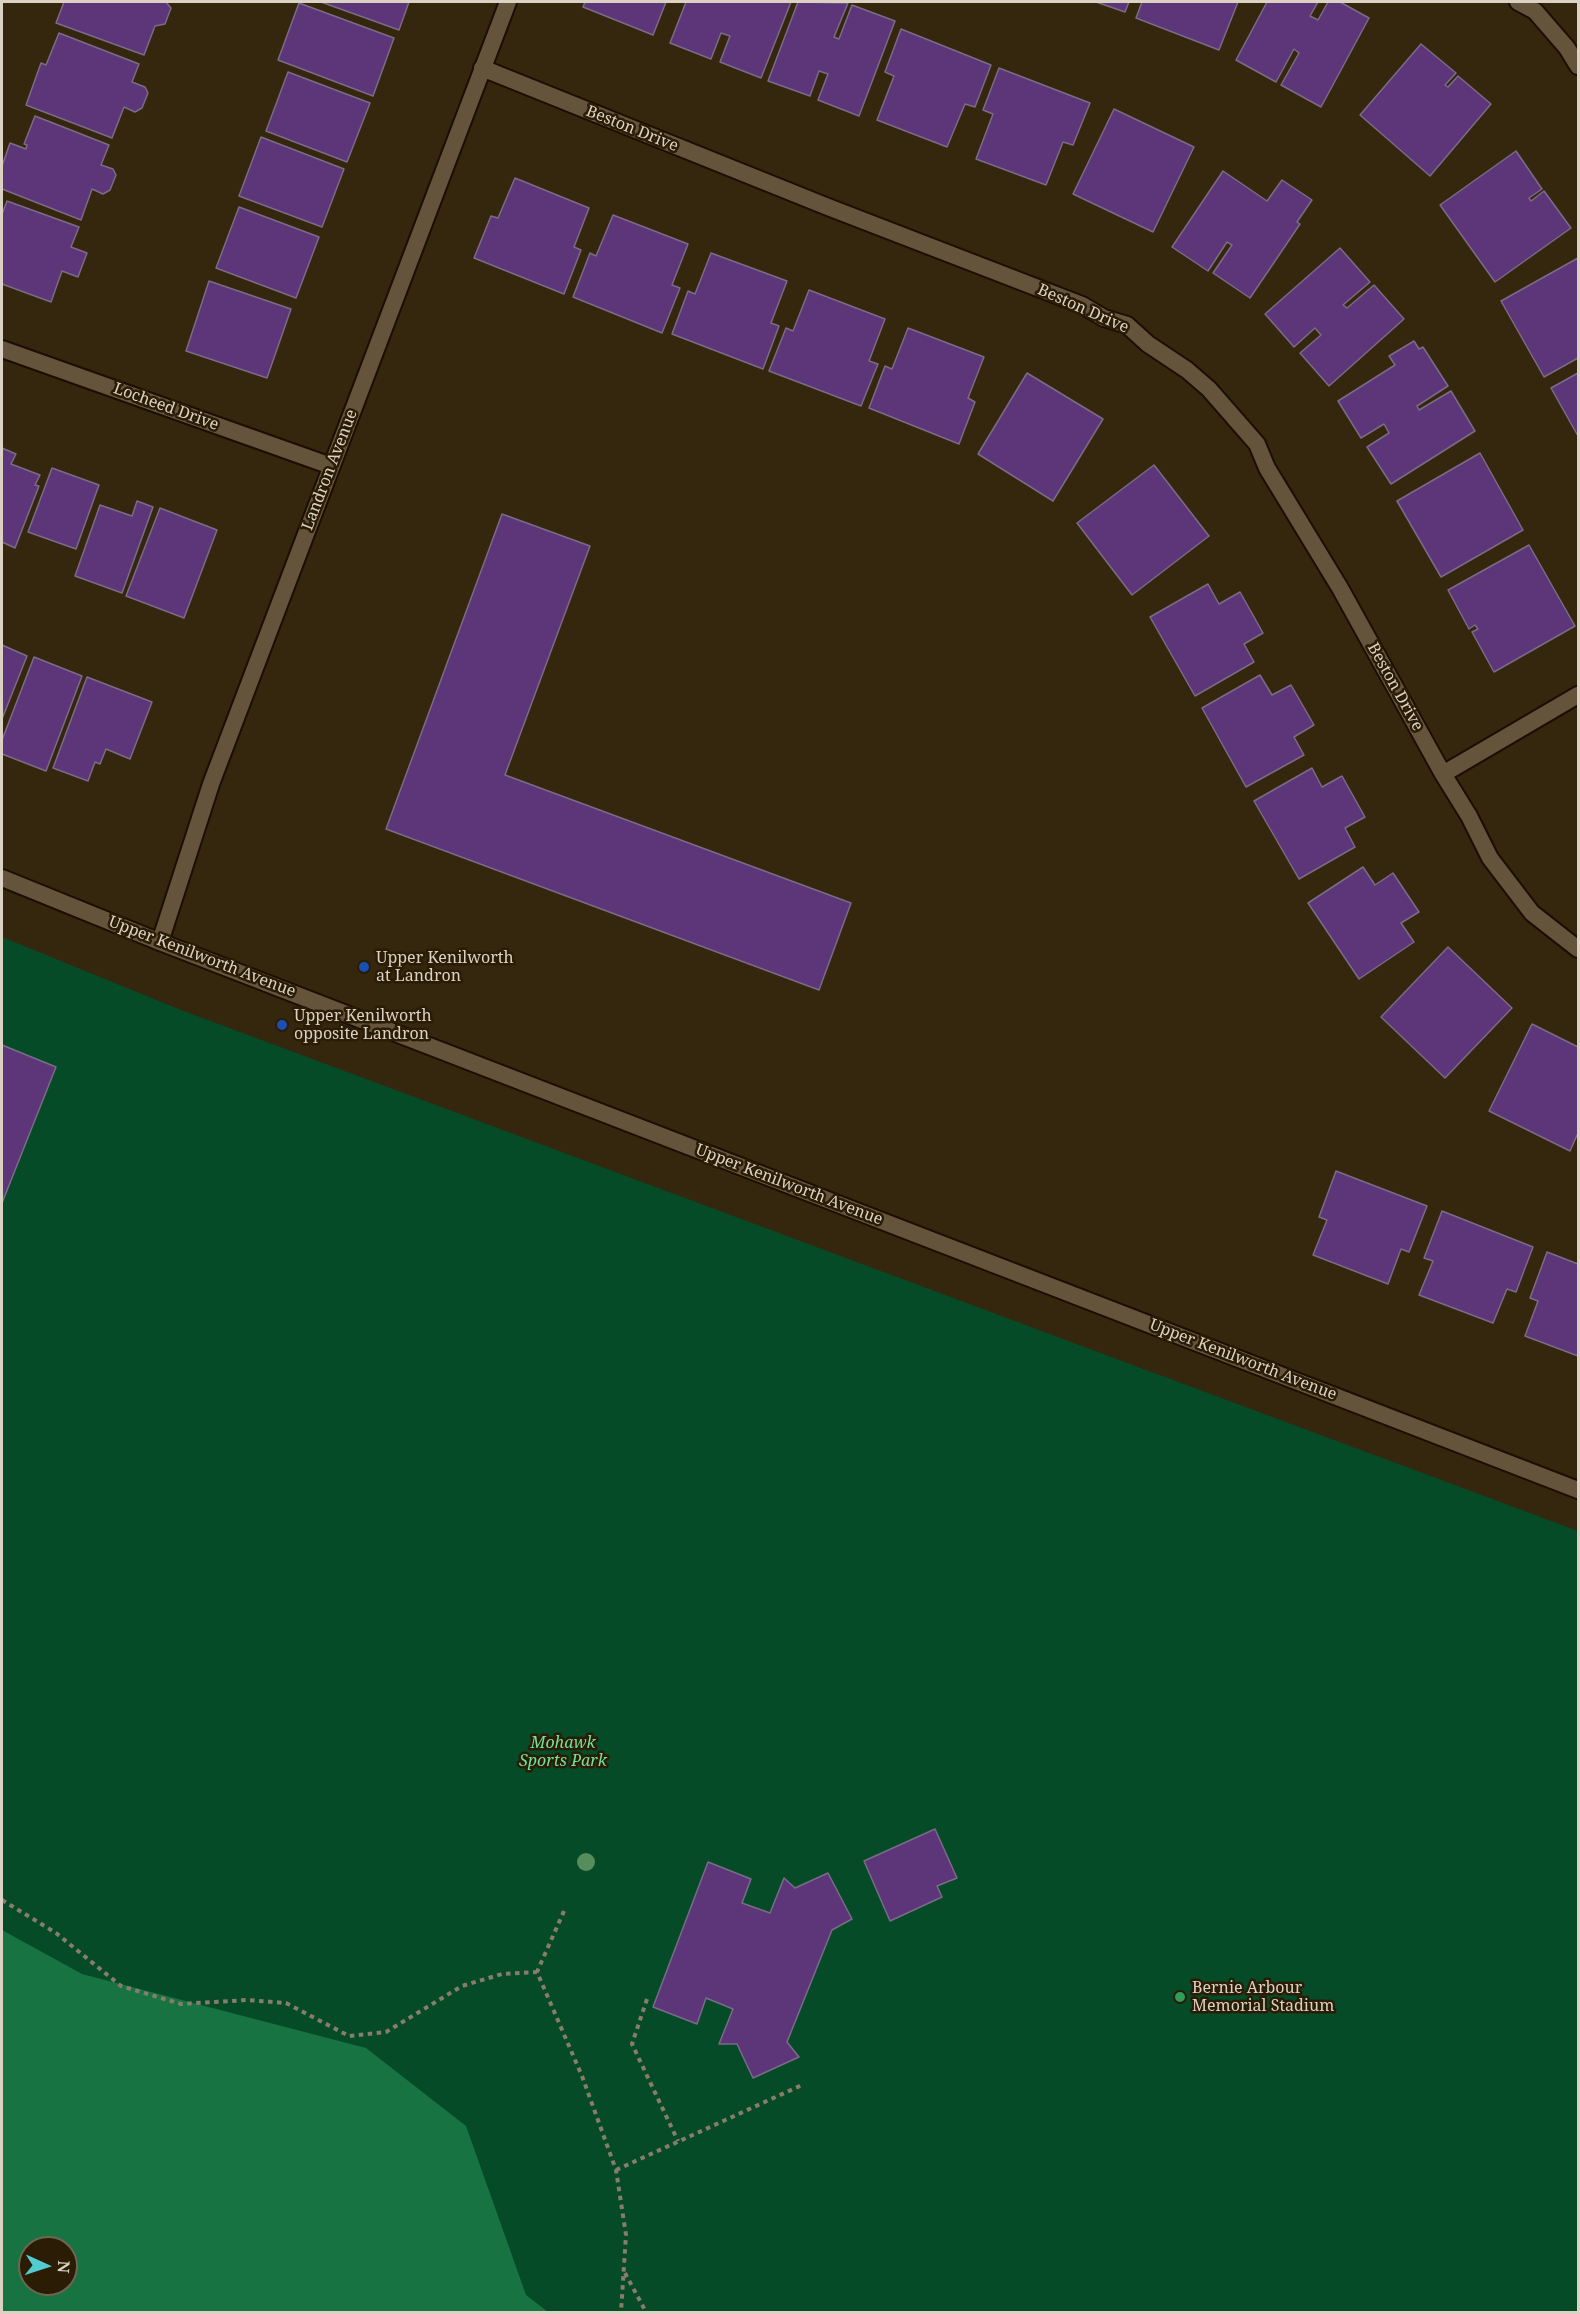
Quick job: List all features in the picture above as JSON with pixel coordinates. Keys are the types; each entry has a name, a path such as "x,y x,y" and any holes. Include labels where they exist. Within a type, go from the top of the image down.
{"street":[{"name":"Landron Avenue","path":"160,942 211,784 508,2"},
{"path":"1518,2 1534,11 1567,48 1578,66"},
{"name":"Beston Drive","path":"482,68 828,207 1082,305 1104,318 1127,325 1148,344 1171,357 1209,388 1257,444 1268,468 1340,588 1443,774 1469,816 1485,849 1516,895 1532,913 1578,949"},
{"name":"Locheed Drive","path":"2,349 331,466"},
{"path":"1443,774 1578,696"},
{"name":"Upper Kenilworth Avenue","path":"2,878 160,942 1578,1490"}],"path":[{"path":"2,1900 56,1933 121,1986 181,2004 247,2000 286,2002 349,2036 386,2032 462,1986 502,1974 537,1972"},
{"path":"564,1911 537,1972 582,2076 616,2169 626,2235 621,2313"},
{"path":"647,1999 632,2044 678,2141"},
{"path":"616,2169 802,2085"},
{"path":"624,2272 646,2313"}],"green space":[{"name":"Mohawk Sports Park","path":"2,937 181,1010 1578,1531 1578,2312 2,2312"},
{"path":"2,1930 82,1974 366,2048 466,2126 526,2295 548,2312 2,2312"}],"building":[{"path":"64,2 166,2 171,8 165,24 155,26 144,55 56,23"},
{"path":"321,2 409,2 399,30"},
{"path":"585,2 666,2 653,35 583,7"},
{"path":"686,2 791,2 761,78 720,62 730,36 721,33 711,59 670,43"},
{"path":"798,2 848,3 834,37 839,39 852,5 895,21 859,116 818,100 828,74 819,71 810,96 768,81"},
{"path":"1096,2 1129,2 1125,12"},
{"path":"1142,2 1238,2 1219,50 1136,18"},
{"path":"1267,2 1318,2 1310,16 1318,20 1328,2 1340,2 1369,18 1321,107 1281,85 1299,53 1294,49 1276,82 1236,60"},
{"path":"299,3 394,38 373,96 278,60"},
{"path":"901,29 991,65 975,107 965,104 947,147 877,120 894,76 885,72"},
{"path":"59,33 139,64 132,82 145,87 148,93 142,108 135,112 124,107 112,138 26,105 41,63 46,65"},
{"path":"1421,44 1456,73 1445,85 1448,87 1458,76 1491,104 1430,176 1360,115"},
{"path":"999,68 1090,103 1073,145 1063,142 1046,185 976,159 993,114 983,110"},
{"path":"288,72 370,103 347,162 266,131"},
{"path":"1114,109 1194,147 1153,232 1073,194"},
{"path":"35,116 109,145 101,165 113,169 116,175 110,190 103,194 92,189 81,220 2,189 2,166 10,143 26,149 27,145 24,144"},
{"path":"261,137 344,169 322,227 239,196"},
{"path":"1516,151 1542,189 1529,198 1531,201 1544,191 1571,228 1495,282 1440,205"},
{"path":"1223,171 1267,201 1282,180 1312,200 1297,222 1300,224 1250,298 1213,273 1232,245 1227,242 1208,271 1172,247"},
{"path":"515,178 589,208 574,247 581,250 564,294 474,258 491,216 498,218"},
{"path":"7,201 79,227 71,247 87,253 78,277 62,271 51,302 2,284 2,214"},
{"path":"239,207 319,237 296,298 216,268"},
{"path":"613,215 688,244 672,285 680,288 662,333 573,297 590,253 596,256"},
{"path":"1340,248 1370,282 1343,305 1347,308 1374,285 1404,319 1329,386 1300,353 1321,335 1315,328 1294,347 1265,314"},
{"path":"711,253 787,281 771,323 779,326 763,369 672,334 688,291 695,294"},
{"path":"1578,258 1578,358 1544,377 1501,301"},
{"path":"209,281 291,309 267,378 186,351"},
{"path":"809,290 885,319 869,361 878,364 861,406 769,371 786,328 793,331"},
{"path":"908,328 984,357 968,398 975,402 959,444 869,408 885,366 892,369"},
{"path":"1414,341 1419,349 1423,347 1448,386 1417,406 1419,410 1451,391 1475,431 1391,484 1367,447 1389,433 1384,424 1361,438 1338,401 1395,365 1389,356"},
{"path":"1027,373 1103,419 1053,501 978,454"},
{"path":"1578,373 1578,436 1551,388"},
{"path":"2,448 16,454 11,464 40,475 35,485 39,486 15,548 2,542"},
{"path":"1480,453 1523,530 1441,577 1397,501"},
{"path":"1154,465 1209,536 1132,595 1077,523"},
{"path":"52,468 99,485 76,549 28,532"},
{"path":"137,501 153,507 122,593 75,576 100,505 132,516"},
{"path":"160,508 217,530 184,618 126,596"},
{"path":"502,514 590,546 505,775 851,903 819,990 386,829"},
{"path":"1529,545 1575,626 1494,672 1472,632 1478,629 1475,625 1469,629 1448,590"},
{"path":"1208,584 1219,604 1240,592 1263,633 1244,644 1254,662 1195,696 1150,617"},
{"path":"2,645 27,656 2,719"},
{"path":"34,657 82,676 46,771 2,754 2,740"},
{"path":"1260,675 1272,695 1291,685 1314,725 1294,737 1304,755 1246,787 1202,708"},
{"path":"87,677 152,702 130,759 106,749 100,764 95,762 88,781 53,768"},
{"path":"1312,768 1322,787 1342,776 1365,817 1345,828 1355,847 1299,879 1254,801"},
{"path":"1363,867 1375,885 1393,873 1419,912 1401,923 1414,942 1359,979 1308,903"},
{"path":"1448,947 1512,1008 1445,1078 1381,1017"},
{"path":"1532,1024 1578,1047 1578,1133 1570,1151 1489,1111"},
{"path":"2,1045 56,1067 2,1203"},
{"path":"1336,1171 1427,1206 1409,1252 1401,1249 1388,1284 1313,1255 1327,1220 1319,1217"},
{"path":"1442,1211 1533,1247 1516,1292 1507,1289 1493,1323 1419,1295 1433,1261 1424,1258"},
{"path":"1547,1252 1578,1264 1578,1356 1525,1336 1538,1301 1530,1298"},
{"path":"935,1829 957,1878 937,1886 942,1897 890,1921 864,1861"},
{"path":"708,1862 751,1879 742,1903 770,1913 784,1878 795,1888 828,1873 852,1919 832,1930 787,2042 799,2057 753,2078 737,2044 719,2044 733,2009 706,1998 697,2024 653,2007"}],"place":[{"name":"Upper Kenilworth at Landron","path":"364,967"},
{"name":"Upper Kenilworth opposite Landron","path":"282,1025"},
{"name":"Bernie Arbour Memorial Stadium","path":"1180,1997"}]}
